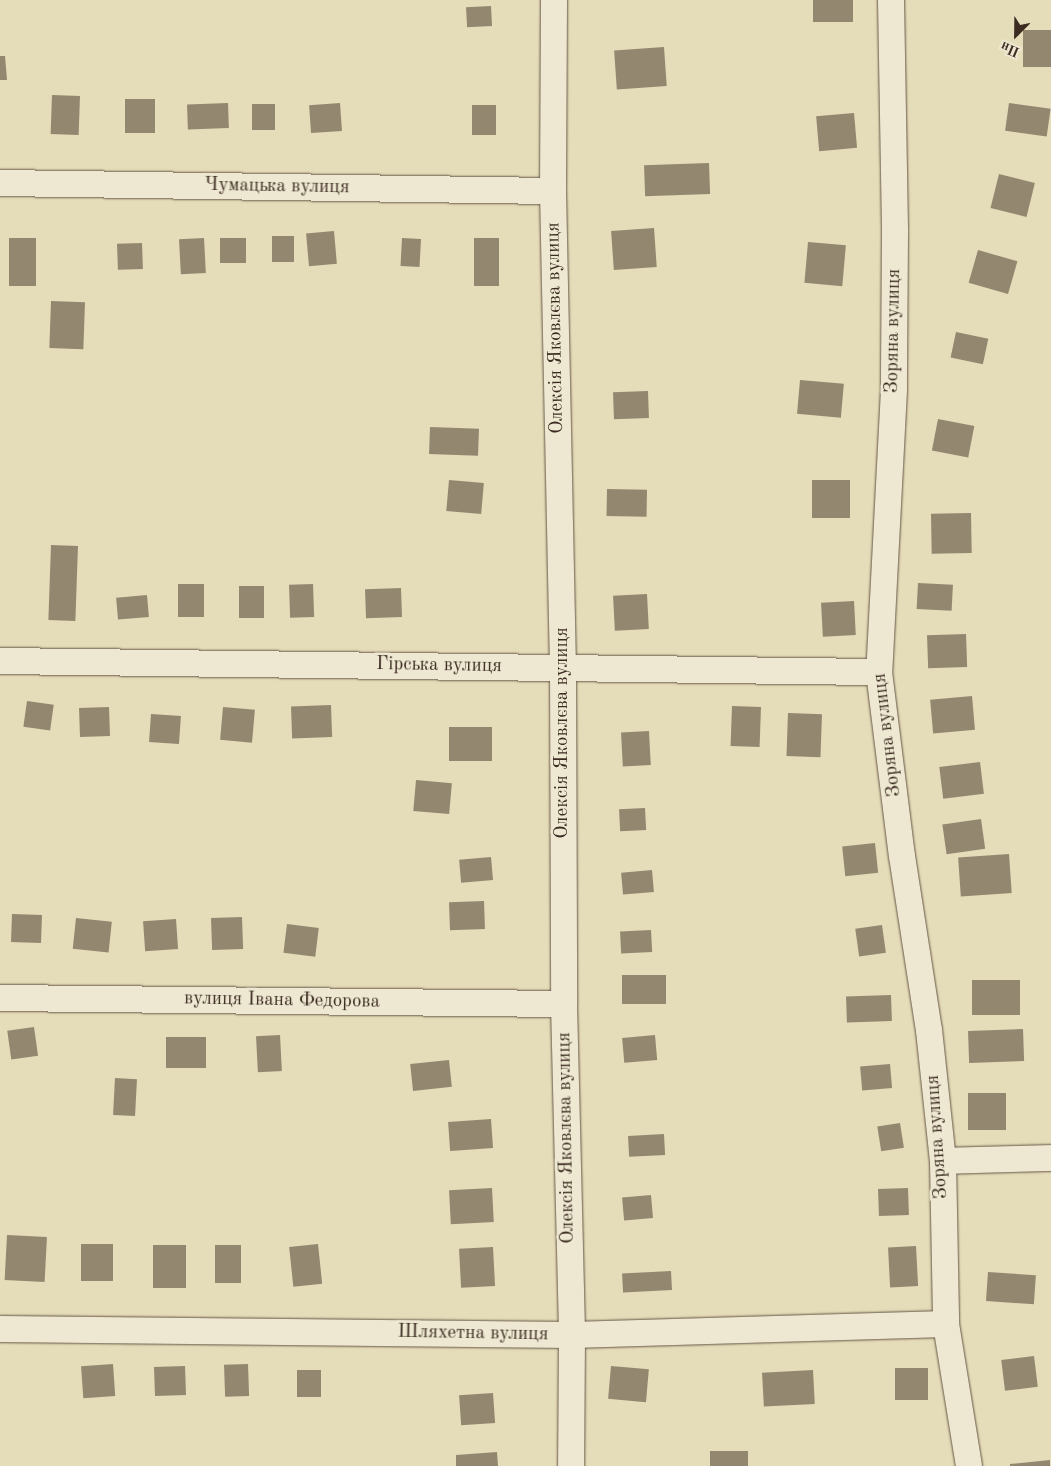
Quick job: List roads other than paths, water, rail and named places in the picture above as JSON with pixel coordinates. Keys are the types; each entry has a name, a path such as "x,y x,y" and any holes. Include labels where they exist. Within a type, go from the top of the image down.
{"street":[{"name":"Олексія Яковлєва вулиця","path":"554,0 553,191 563,667 564,1004 572,1335 570,1466"},
{"name":"Зоряна вулиця","path":"891,0 895,232 894,390 879,672 902,856 929,1030 943,1161 946,1324 969,1466"},
{"name":"Чумацька вулиця","path":"0,183 553,191"},
{"name":"Гірська вулиця","path":"0,661 879,672"},
{"name":"вулиця Івана Федорова","path":"0,998 564,1004"},
{"path":"943,1161 1051,1158"},
{"name":"Шляхетна вулиця","path":"0,1329 572,1335 946,1324"}]}
